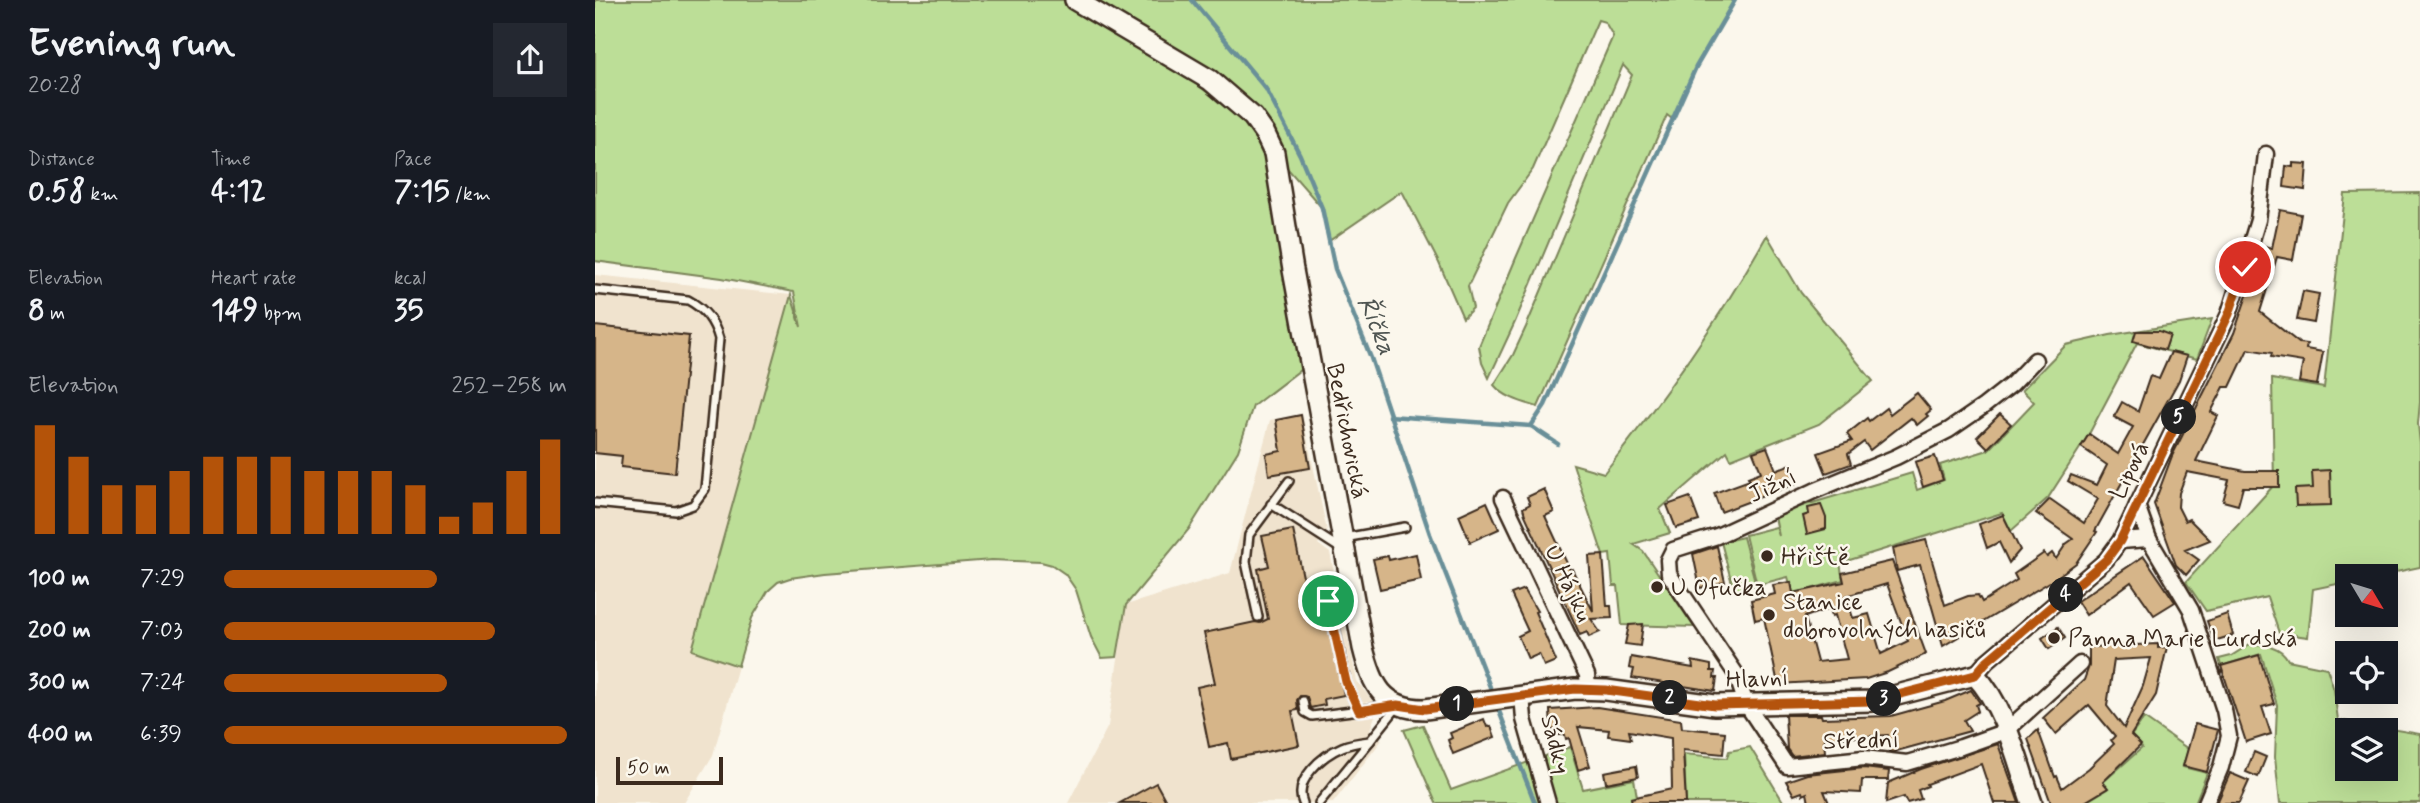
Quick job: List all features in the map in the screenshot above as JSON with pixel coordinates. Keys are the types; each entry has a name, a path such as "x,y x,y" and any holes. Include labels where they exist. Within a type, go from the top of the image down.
{"street":[{"name":"Bedřichovická","path":"1075,0 1210,80 1253,117 1274,153 1363,648 1371,676 1383,695 1398,705"},
{"name":"Lipová","path":"1975,675 1987,661 2106,560 2120,541 2229,314 2258,220 2266,154"},
{"name":"Jižní","path":"1746,704 1736,674 1669,574 1668,560 1673,550 1717,536 1896,457 1949,430 1985,406 2035,360"},
{"name":"U Hájku","path":"1503,498 1587,675 1588,689"},
{"path":"2137,505 2149,539 2192,610 2224,710 2229,736 2221,768 2206,803"},
{"path":"2120,541 2149,539"},
{"path":"2006,731 2080,664"},
{"path":"1975,675 1993,698 2032,803"},
{"name":"Hlavní","path":"1398,705 1425,709 1565,689 1588,689 1715,705 1874,701 1975,675"},
{"name":"Sádky","path":"1522,695 1524,719 1548,803"},
{"name":"Střední","path":"1746,704 1787,766 1864,758 1907,763 2006,731"}],"lane":[{"path":"595,290 688,300 700,306 708,315 719,339 705,489 693,505 676,511 595,503"},
{"path":"1258,617 1246,559 1251,532 1289,481"},
{"path":"1271,504 1344,545 1405,527"},
{"path":"1312,591 1330,604 1346,682 1359,711"},
{"path":"1303,701 1305,712 1312,716 1398,705"},
{"path":"1319,803 1398,705"},
{"path":"1303,803 1300,795 1302,785 1319,763 1342,746 1370,741"}],"shaded area":[{"path":"595,275 791,295 692,650 738,666 713,755 684,803 595,803"},
{"path":"1302,414 1327,531 1318,544 1330,553 1357,681 1373,702 1375,716 1370,730 1382,740 1333,803 1068,803 1108,726 1126,605 1230,573 1270,420"}],"green space":[{"path":"595,0 1735,0 1696,67 1672,119 1667,115 1538,407 1509,396 1494,385 1513,355 1526,327 1632,75 1623,65 1489,378 1482,363 1479,346 1613,36 1605,22 1598,20 1533,169 1508,203 1468,286 1473,308 1463,318 1439,263 1402,191 1329,241 1322,208 1274,153 1253,117 1197,72 1191,80 1247,122 1261,140 1270,164 1304,367 1253,406 1238,451 1189,529 1126,605 1117,657 1102,658 1091,637 1076,590 1065,574 1052,565 1041,562 992,560 825,573 778,582 768,591 752,618 738,666 692,650 791,295 801,327 794,292 722,278 595,261"},
{"path":"2420,193 2420,567 2398,572 2398,564 2335,564 2335,584 2313,589 2308,637 2279,633 2267,597 2206,611 2186,582 2274,485 2272,379 2324,388 2345,194"},
{"path":"1767,235 1801,293 1873,381 1819,424 1731,459 1727,451 1660,509 1670,533 1633,544 1643,551 1694,627 1622,625 1618,586 1613,586 1610,554 1603,555 1573,464 1604,473 1690,357"},
{"path":"2212,319 2197,359 2137,343 2089,434 2048,498 2011,531 2002,513 1840,563 1843,580 1793,594 1788,577 1757,585 1745,535 1776,527 1779,536 1775,517 1799,507 1912,473 1917,490 1944,480 1940,465 1988,450 2034,402 2022,390 2066,345 2110,335"},
{"path":"1743,537 1756,585 1734,591 1721,542"},
{"path":"2250,644 2277,649 2288,660 2327,668 2334,690 2338,718 2335,718 2335,781 2398,781 2398,730 2420,734 2420,803 2280,803 2275,757 2277,705 2261,654 2221,666 2219,659 2231,656"},
{"path":"2144,718 2188,749 2183,767 2207,773 2195,803 2084,803 2107,789 2102,783 2142,748 2131,736"},
{"path":"1423,725 1451,790 1570,747 1583,789 1634,779 1638,803 1436,803 1404,730"},
{"path":"1750,747 1784,803 1686,803 1684,754 1727,758 1729,751"}],"building":[{"path":"2293,163 2307,164 2305,190 2284,187 2286,166 2293,167"},
{"path":"2280,210 2301,214 2293,260 2277,257 2260,312 2299,343 2307,344 2306,349 2323,352 2317,385 2299,382 2303,362 2271,357 2272,353 2248,349 2230,387 2224,387 2211,412 2218,416 2196,461 2245,471 2279,471 2279,487 2243,487 2238,505 2223,501 2229,480 2187,472 2179,493 2178,507 2185,521 2189,519 2210,540 2185,550 2199,560 2186,575 2176,565 2154,504 2172,456 2234,333 2264,246 2272,248"},
{"path":"2303,291 2319,294 2314,323 2297,320"},
{"path":"595,326 689,336 675,473 621,467 622,456 595,453"},
{"path":"2136,331 2159,331 2170,335 2165,350 2133,341"},
{"path":"2171,352 2187,356 2179,380 2095,531 2097,532 2076,563 2053,580 1943,646 1920,565 1897,571 1893,548 1926,540 1945,605 1978,595 1982,602 2017,580 2014,574 2044,553 2047,557 2052,553 2056,559 2073,539 2036,513 2050,499 2084,523 2098,499 2068,481 2071,475 2097,485 2107,465 2081,447 2089,434 2118,454 2133,427 2114,417 2122,402 2138,411 2150,376 2159,379"},
{"path":"1917,393 1931,410 1926,414 1928,416 1917,425 1911,418 1870,450 1864,442 1848,454 1851,464 1826,473 1818,453 1852,441 1847,434 1867,418 1869,421 1886,408 1890,414"},
{"path":"2000,414 2011,424 1988,448 1977,437"},
{"path":"1301,415 1310,468 1269,475 1266,454 1281,451 1276,420"},
{"path":"1767,447 1776,470 1791,464 1795,484 1721,512 1714,493 1750,480 1748,477 1761,472 1753,452"},
{"path":"1935,456 1943,480 1923,487 1915,462"},
{"path":"2330,470 2331,505 2296,506 2295,489 2313,488 2312,471"},
{"path":"1544,489 1554,512 1545,516 1593,611 1589,556 1603,555 1607,606 1611,606 1612,618 1591,619 1600,632 1589,637 1587,632 1580,635 1525,515 1523,508 1530,504 1527,497"},
{"path":"1690,497 1699,521 1676,528 1667,505"},
{"path":"1487,502 1499,529 1470,542 1459,515"},
{"path":"1821,505 1826,518 1826,529 1807,534 1803,516 1809,514 1808,508"},
{"path":"2003,515 2020,550 2009,563 1999,542 1987,548 1979,524"},
{"path":"1293,530 1309,605 1319,603 1324,608 1344,695 1324,699 1325,705 1310,708 1307,697 1300,696 1297,700 1298,710 1292,711 1299,745 1231,759 1228,743 1209,747 1197,687 1215,683 1204,633 1260,623 1268,619 1258,569 1269,566 1262,536"},
{"path":"1717,546 1725,582 1700,588 1693,554"},
{"path":"1416,554 1421,580 1380,589 1373,559 1388,556 1389,560"},
{"path":"2144,556 2175,602 2154,615 2131,582 2086,615 2077,601"},
{"path":"1892,561 1926,654 1866,679 1778,684 1764,618 1755,620 1751,600 1775,594 1773,585 1791,582 1793,593 1844,582 1842,573","holes":["1887,584 1908,641 1881,654 1869,614 1853,618 1846,596","1830,608 1832,616 1835,615 1847,659 1817,662 1805,617"]},
{"path":"1524,589 1537,611 1535,612 1556,661 1544,666 1539,654 1528,659 1518,636 1528,631 1511,594"},
{"path":"2227,614 2233,635 2214,641 2207,621"},
{"path":"1643,624 1640,646 1625,644 1629,625"},
{"name":"Panna Marie Lurdská","path":"2058,627 2065,638 2049,649 2042,638"},
{"path":"2158,644 2158,648 2167,647 2156,695 2131,735 2141,745 2103,782 2108,788 2083,803 2051,803 2028,739 2038,730 2055,777 2057,776 2062,788 2089,768 2114,744 2111,740 2115,736 2089,705 2056,734 2043,718 2084,680 2089,666 2089,647","holes":["2151,658 2143,686 2124,728 2107,706 2114,660"]},
{"path":"2259,655 2274,704 2262,707 2271,734 2246,742 2221,666"},
{"path":"1631,657 1693,668 1692,661 1711,665 1711,671 1715,671 1714,678 1717,678 1715,691 1632,678 1634,669 1629,668"},
{"path":"1971,690 1980,703 1976,705 1978,711 1964,720 1970,731 1893,752 1889,751 1888,735 1824,739 1825,752 1792,756 1787,749 1785,715 1821,715 1822,718 1891,716 1945,701"},
{"path":"1597,707 1681,720 1682,728 1725,732 1723,754 1683,750 1686,803 1632,803 1631,798 1672,789 1671,738 1629,731 1631,739 1608,736 1609,730 1578,727 1590,766 1578,770 1569,738 1559,735 1559,729 1551,730 1550,710"},
{"path":"1484,719 1487,727 1491,726 1495,737 1453,754 1448,740 1452,738 1450,733"},
{"path":"2195,724 2218,730 2207,772 2183,766"},
{"path":"1998,744 2019,803 1994,803 1981,764 1927,784 1928,786 1918,790 1921,799 1907,803 1904,797 1886,803 1888,783 1921,769"},
{"path":"2254,752 2266,757 2258,777 2246,772"},
{"path":"1636,766 1638,777 1606,783 1604,772"},
{"path":"1864,768 1889,771 1888,780 1862,780 1861,793 1824,791 1829,803 1809,803 1807,793 1794,795 1786,781 1807,774"},
{"path":"2230,773 2249,781 2239,803 2217,803"},
{"path":"1156,783 1167,803 1120,803"}],"waterway":[{"name":"Říčka","path":"1192,0 1266,89 1300,155 1322,208 1335,269 1371,358 1430,534 1490,687"},
{"path":"1531,426 1545,405 1696,67 1735,0"},
{"path":"1389,416 1531,426 1558,444"},
{"name":"Říčka","path":"1499,711 1535,803"}],"place":[{"name":"Hřiště","path":"1767,556"},
{"name":"U Ofučka","path":"1657,587"},
{"name":"Stanice dobrovolných hasičů","path":"1769,615"},
{"name":"Panna Marie Lurdská","path":"2054,638"}],"route":[{"path":"1328,601 1347,687 1359,711 1398,705 1425,709 1565,689 1606,690 1715,705 1874,701 1975,675 1987,661 2106,560 2120,541 2229,314 2245,267"}]}
